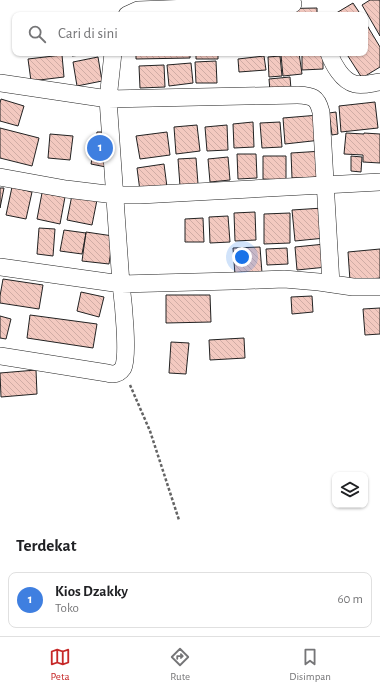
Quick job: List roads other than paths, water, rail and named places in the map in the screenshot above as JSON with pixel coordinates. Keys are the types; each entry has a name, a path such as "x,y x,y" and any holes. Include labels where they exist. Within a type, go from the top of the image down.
{"street":[{"path":"134,12 138,10 294,4"},
{"path":"0,356 113,375 119,373 123,368 125,361 125,334 108,99 113,56"},
{"path":"330,56 340,74 348,81 354,84 380,82"},
{"path":"0,83 108,99 297,95 308,95 314,98 319,103 321,112 331,284"},
{"path":"0,177 66,189 115,195 140,195 380,182"},
{"path":"0,268 121,284 284,279 353,287 380,287"}],"place":[{"name":"Kios Dzakky","path":"100,148"}]}
